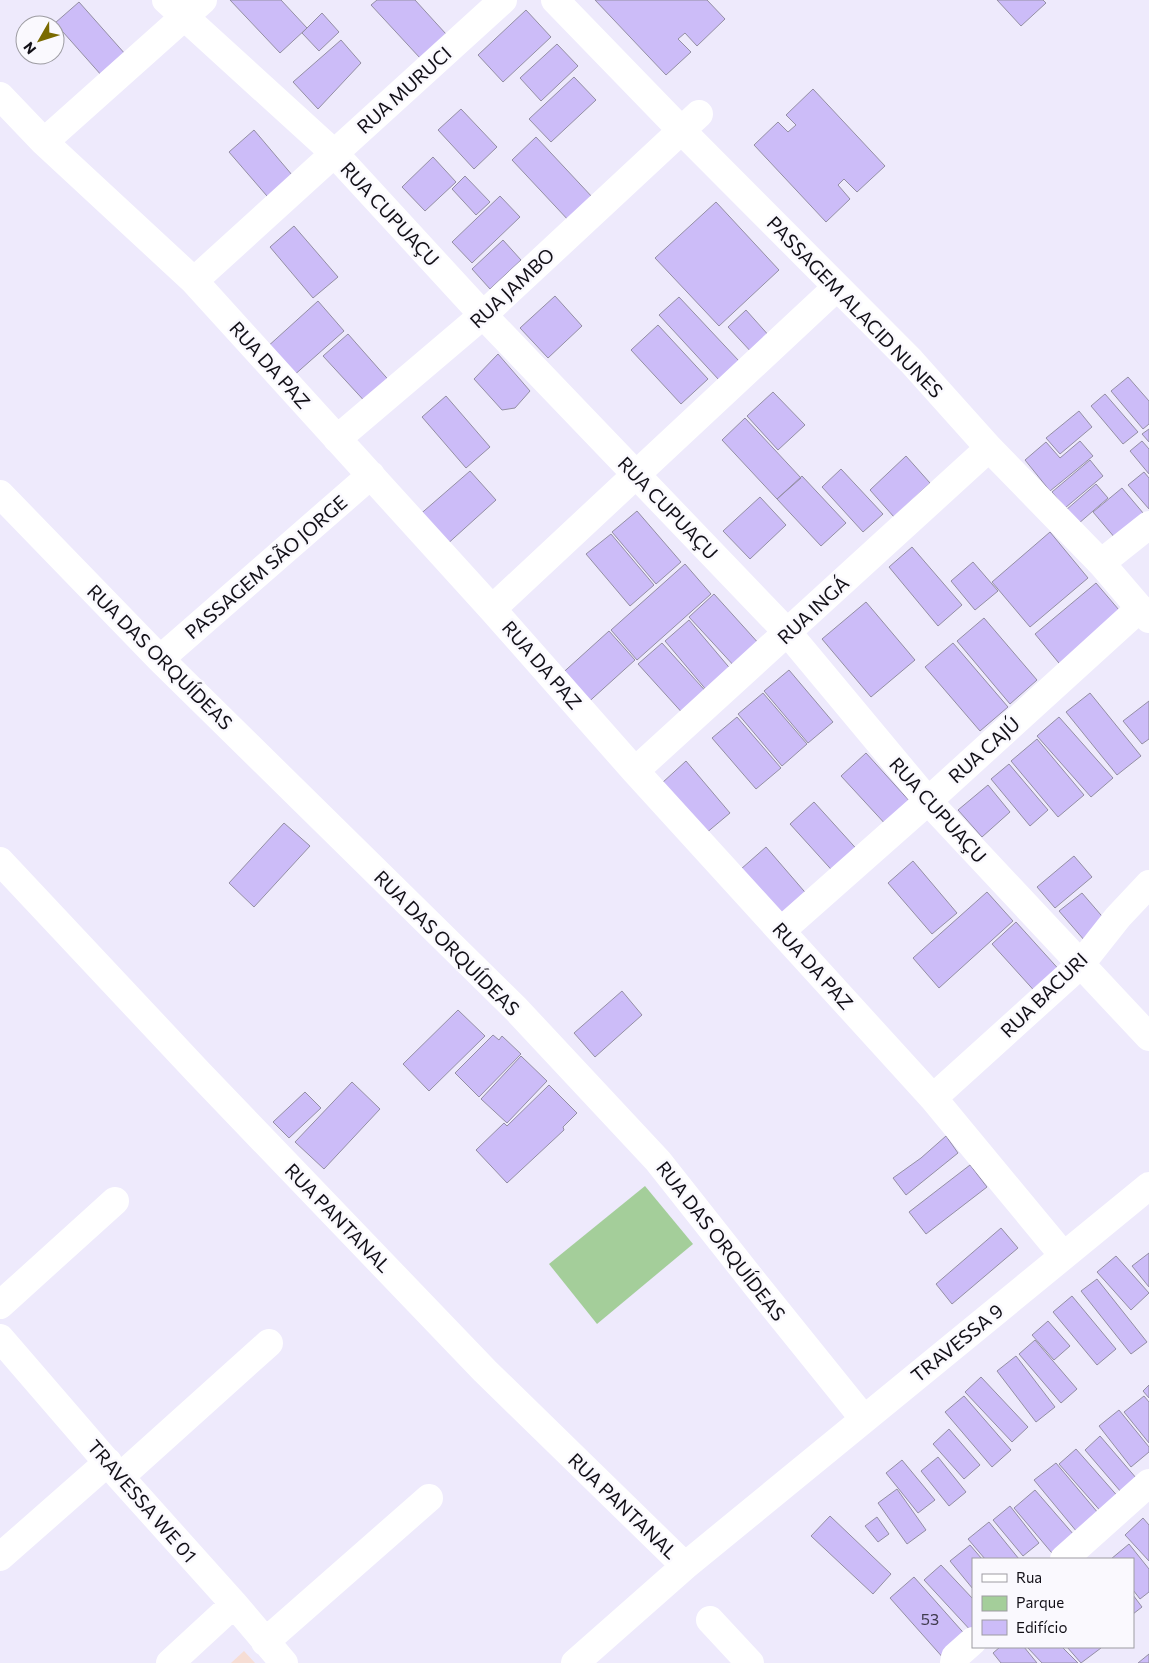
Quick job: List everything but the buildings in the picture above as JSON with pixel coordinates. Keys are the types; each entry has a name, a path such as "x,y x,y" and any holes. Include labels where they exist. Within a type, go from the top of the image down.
{"street":[{"name":"RUA MURUCI","path":"194,281 503,0"},
{"name":"PASSAGEM ALACID NUNES","path":"555,0 690,122 836,286 911,361 989,448 1101,563 1144,614"},
{"name":"RUA CUPUAÇU","path":"184,6 334,153 483,315 788,633 928,801 1149,1036"},
{"path":"44,142 184,6"},
{"name":"RUA DA PAZ","path":"0,96 44,142 194,281 933,1098 1063,1255"},
{"name":"RUA JAMBO","path":"337,439 483,315 690,122"},
{"path":"492,609 836,286"},
{"name":"RUA INGÁ","path":"636,771 989,448"},
{"name":"PASSAGEM SÃO JORGE","path":"160,659 371,475"},
{"name":"RUA DAS ORQUÍDEAS","path":"0,494 160,659 516,1010 658,1160 864,1419"},
{"path":"1101,563 1149,525"},
{"name":"RUA CAJÚ","path":"781,931 1144,614"},
{"name":"RUA PANTANAL","path":"0,860 198,1072 485,1371 685,1566"},
{"name":"RUA BACURI","path":"933,1098 1080,964 1149,884"},
{"name":"TRAVESSA 9","path":"575,1663 685,1566 1149,1186"},
{"path":"0,1306 115,1201"},
{"name":"TRAVESSA WE 01","path":"0,1338 284,1663"},
{"path":"0,1556 114,1469 269,1343"},
{"path":"1065,1558 1149,1483"},
{"path":"265,1642 429,1498"},
{"path":"170,1663 234,1604"},
{"path":"710,1620 750,1663"}],"shaded area":[{"path":"244,1651 255,1663 231,1663"}],"green space":[{"path":"645,1186 693,1244 597,1324 549,1264"}]}
